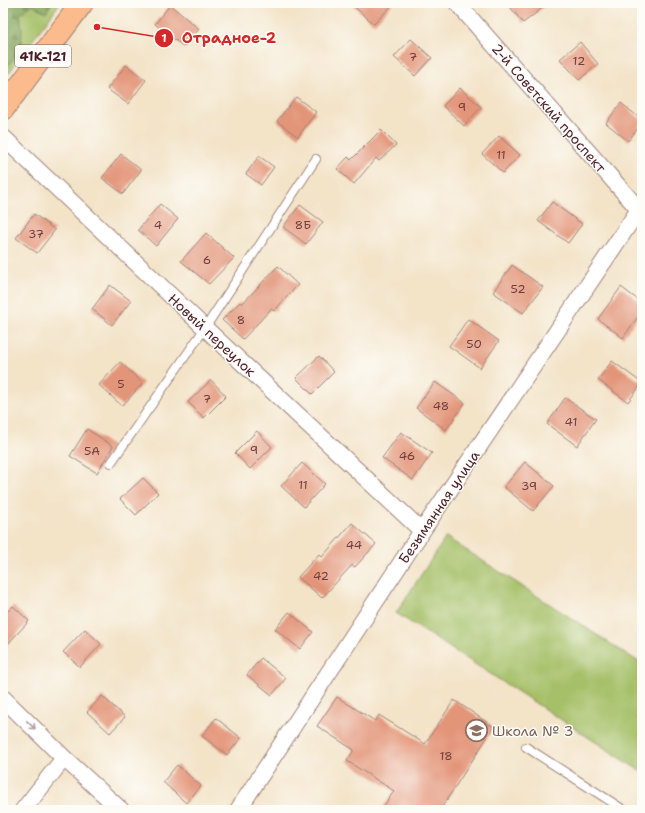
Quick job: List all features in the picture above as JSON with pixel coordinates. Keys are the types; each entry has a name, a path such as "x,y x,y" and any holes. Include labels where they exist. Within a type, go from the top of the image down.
{"main road":[{"name":"41К-121","path":"3,109 82,3"}],"street":[{"name":"2-й Советский проспект","path":"457,3 641,209"},
{"name":"Новый переулок","path":"3,137 422,531"},
{"name":"Безымянная улица","path":"238,810 422,531 641,209"},
{"path":"3,698 120,810"},
{"path":"23,810 64,758"}],"lane":[{"path":"111,463 205,328 316,159"},
{"path":"526,746 624,810"}],"green space":[{"path":"3,3 60,3 3,81"},
{"path":"3,3 52,3 46,12 32,5 20,14 22,30 21,49 3,72"},
{"path":"446,537 642,664 642,772 396,613"}],"building":[{"path":"350,3 394,3 374,24"},
{"path":"507,3 549,3 523,23"},
{"path":"170,5 199,29 184,47 155,24"},
{"path":"411,39 432,58 415,76 394,57"},
{"path":"580,42 598,64 579,80 560,59"},
{"path":"126,65 146,80 128,104 107,89"},
{"path":"460,88 481,107 464,126 443,106"},
{"path":"296,97 316,112 298,137 277,121"},
{"path":"621,103 642,120 642,123 628,141 606,123"},
{"path":"381,130 396,145 379,161 376,158 354,184 337,169 348,157 351,160"},
{"path":"499,136 520,155 503,173 482,154"},
{"path":"121,154 141,170 123,194 102,178"},
{"path":"259,156 274,167 261,185 246,174"},
{"path":"552,202 582,224 568,243 538,221"},
{"path":"160,204 178,219 156,246 138,230"},
{"path":"300,205 323,222 306,244 283,227"},
{"path":"34,214 55,230 37,253 16,238"},
{"path":"206,233 234,258 209,284 181,261"},
{"path":"512,265 543,287 523,313 493,292"},
{"path":"278,266 298,285 274,311 271,309 243,339 222,320 240,302 242,304"},
{"path":"110,285 131,301 112,325 92,309"},
{"path":"621,287 642,303 642,311 623,338 598,319"},
{"path":"468,319 499,341 480,368 449,346"},
{"path":"319,356 334,372 312,394 296,378"},
{"path":"612,361 642,383 628,402 598,380"},
{"path":"120,362 143,383 122,406 99,385"},
{"path":"211,380 226,396 204,418 188,402"},
{"path":"435,382 465,403 446,430 416,408"},
{"path":"565,398 596,419 577,446 547,424"},
{"path":"87,429 113,446 97,473 70,456"},
{"path":"257,431 272,447 250,469 235,453"},
{"path":"401,432 432,453 413,480 382,458"},
{"path":"525,462 554,486 533,511 504,487"},
{"path":"302,463 325,484 304,507 281,486"},
{"path":"143,478 158,493 136,515 120,499"},
{"path":"352,523 376,544 355,567 352,565 322,598 298,577 319,554 322,557"},
{"path":"13,606 29,621 3,649 3,616"},
{"path":"289,612 313,632 300,649 275,629"},
{"path":"85,629 101,644 80,667 63,652"},
{"path":"261,658 286,678 272,695 247,675"},
{"path":"102,696 125,717 110,733 87,712"},
{"path":"337,697 375,721 379,715 425,744 454,700 494,727 440,810 381,810 394,791 347,761 354,750 317,726"},
{"path":"216,718 241,738 227,755 202,736"},
{"path":"177,765 201,786 186,803 163,782"}],"place":[{"name":"Отрадное-2","path":"97,27"},
{"name":"Школа № 3","path":"476,731"}]}
